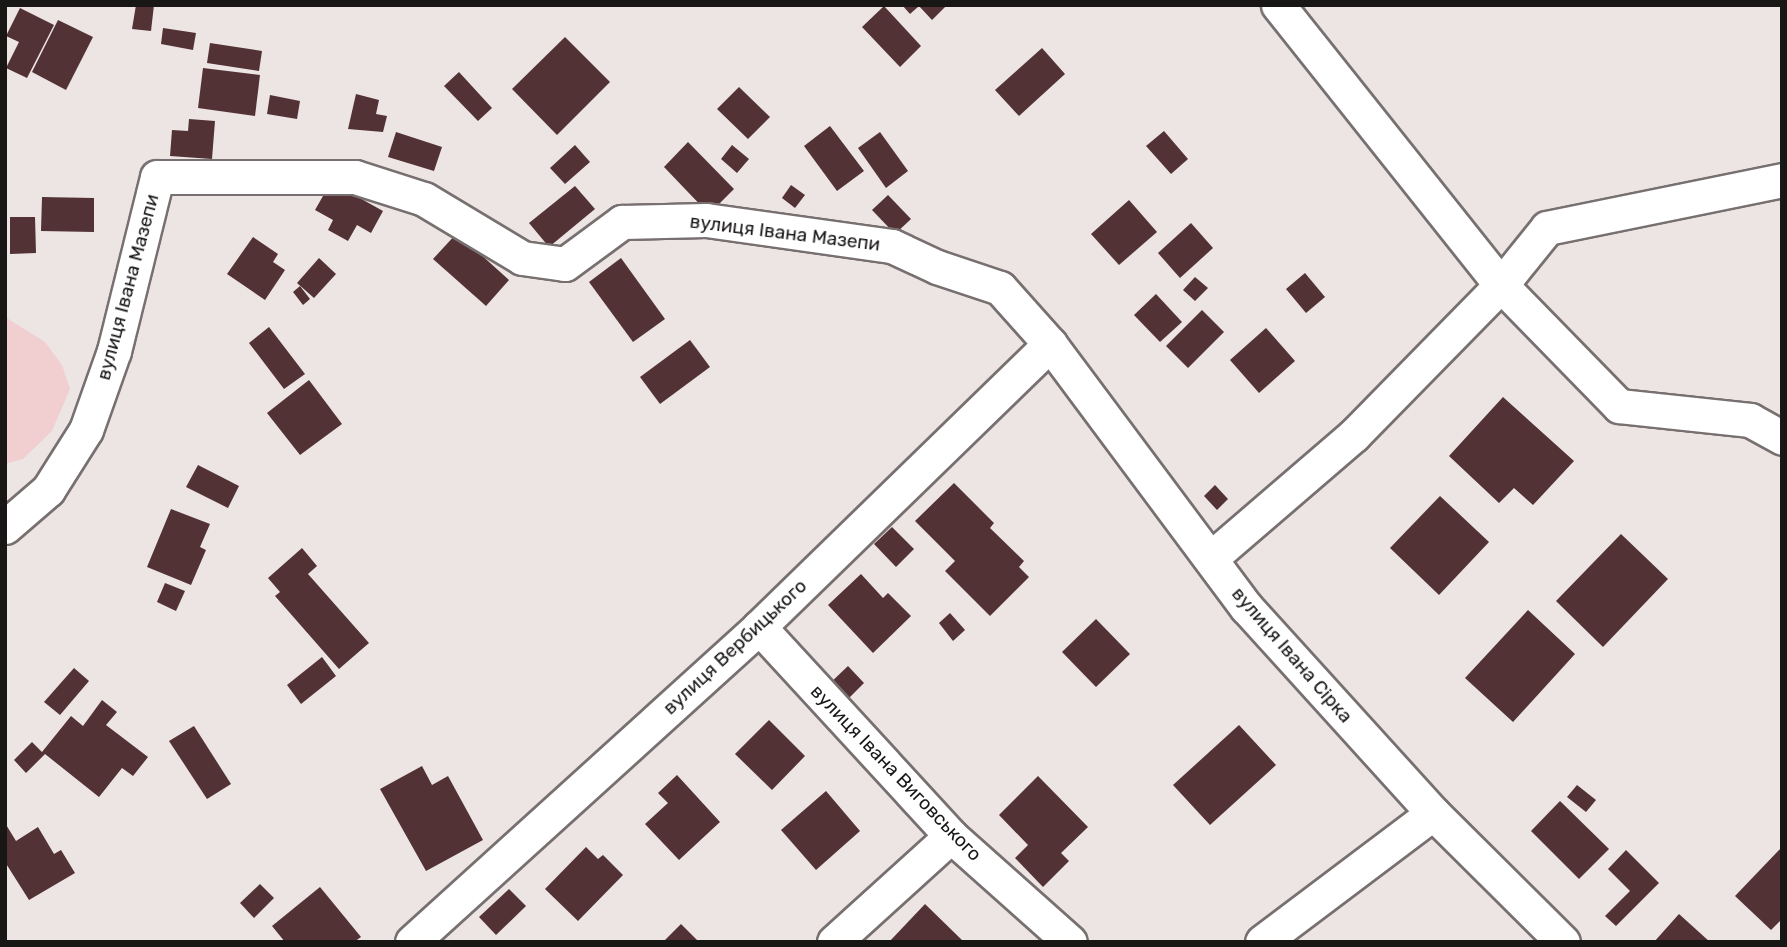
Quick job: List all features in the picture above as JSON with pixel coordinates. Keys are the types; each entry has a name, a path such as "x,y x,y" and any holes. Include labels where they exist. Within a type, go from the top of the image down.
{"street":[{"path":"1278,5 1501,285 1619,406 1750,420 1782,438"},
{"name":"вулиця Івана Мазепи","path":"5,527 48,490 86,430 117,340 157,177 355,177 424,198 522,258 565,264 622,222 706,220 892,246 937,267 1000,288 1050,344"},
{"path":"1211,558 1354,435 1501,285 1547,228 1782,180"},
{"name":"вулиця Івана Сірка","path":"1050,344 1247,608 1433,813 1563,942"},
{"name":"вулиця Вербицького","path":"412,942 758,627 1050,344"},
{"name":"вулиця Івана Виговського","path":"758,627 951,836 1070,942"},
{"path":"1262,942 1433,813"},
{"path":"834,942 951,836"}],"shaded area":[{"path":"5,317 45,342 62,365 70,389 52,431 23,459 5,464"}],"building":[{"path":"136,5 154,5 151,31 132,29"},
{"path":"902,5 947,5 932,20 919,6 910,14"},
{"path":"884,6 921,46 900,67 862,27"},
{"path":"20,8 54,25 27,78 6,68 19,42 6,36"},
{"path":"58,20 93,37 66,90 32,72"},
{"path":"163,28 196,33 193,50 161,44"},
{"path":"565,37 610,82 557,135 512,89"},
{"path":"210,43 262,51 259,71 207,63"},
{"path":"1042,48 1065,74 1019,116 995,90"},
{"path":"203,68 260,75 255,116 198,108"},
{"path":"459,72 492,108 478,121 444,86"},
{"path":"739,87 770,117 748,139 717,109"},
{"path":"356,94 379,100 376,114 387,116 383,132 348,129"},
{"path":"270,95 300,101 297,119 267,114"},
{"path":"189,119 215,121 212,159 170,156 172,130 188,131"},
{"path":"830,126 864,171 837,191 804,146"},
{"path":"1164,131 1188,159 1171,174 1146,146"},
{"path":"396,132 442,147 434,171 388,157"},
{"path":"880,132 908,171 886,188 858,148"},
{"path":"688,142 734,189 709,214 664,167"},
{"path":"575,145 590,162 565,184 550,168"},
{"path":"732,145 749,159 737,173 721,159"},
{"path":"331,182 383,211 371,233 357,225 348,241 328,230 333,220 315,210"},
{"path":"791,185 805,195 795,208 782,198"},
{"path":"575,186 595,209 549,247 529,223"},
{"path":"888,195 911,219 895,234 872,210"},
{"path":"42,197 94,198 94,232 41,231"},
{"path":"1129,200 1157,232 1119,265 1091,234"},
{"path":"10,217 35,217 36,253 10,254"},
{"path":"1191,223 1213,248 1180,278 1158,253"},
{"path":"457,233 509,280 486,306 433,259"},
{"path":"253,237 278,254 273,262 285,270 265,300 227,274"},
{"path":"319,258 336,274 314,298 297,283"},
{"path":"621,258 665,319 633,342 589,282"},
{"path":"1305,273 1325,297 1306,313 1286,289"},
{"path":"1195,277 1208,288 1195,301 1183,290"},
{"path":"300,286 310,299 303,305 293,292"},
{"path":"1156,294 1182,322 1160,342 1134,315"},
{"path":"1202,310 1224,332 1188,368 1166,346"},
{"path":"269,327 305,374 284,389 249,343"},
{"path":"1266,328 1295,361 1259,393 1230,360"},
{"path":"690,340 710,367 660,404 640,377"},
{"path":"309,380 342,424 300,455 267,413"},
{"path":"1503,397 1574,461 1533,505 1514,488 1499,503 1449,456"},
{"path":"198,465 239,486 228,508 186,487"},
{"path":"954,483 994,523 990,528 1024,561 1019,567 1029,577 990,616 945,571 955,561 915,521"},
{"path":"1215,485 1228,499 1217,510 1204,496"},
{"path":"1440,496 1489,542 1439,595 1390,548"},
{"path":"171,509 210,524 200,547 206,550 191,585 147,567"},
{"path":"892,527 914,549 896,567 874,544"},
{"path":"1621,534 1668,579 1603,647 1556,601"},
{"path":"302,548 317,566 308,574 369,643 339,669 275,596 280,592 268,578"},
{"path":"861,574 883,598 888,593 911,616 873,653 828,605"},
{"path":"165,583 185,591 176,611 157,602"},
{"path":"1528,610 1575,654 1513,722 1465,678"},
{"path":"950,613 965,630 953,641 939,623"},
{"path":"1096,619 1130,654 1096,687 1062,652"},
{"path":"322,657 336,676 301,704 287,685"},
{"path":"848,666 864,683 844,703 827,686"},
{"path":"74,668 89,681 60,715 44,702"},
{"path":"102,700 117,712 106,725 148,757 133,776 122,768 99,797 45,754 26,773 14,760 32,742 42,752 71,716 83,726"},
{"path":"769,720 805,756 772,790 735,754"},
{"path":"1239,725 1276,765 1210,825 1173,785"},
{"path":"194,726 231,784 207,799 169,741"},
{"path":"422,766 432,785 448,776 483,840 426,871 380,789"},
{"path":"677,775 720,822 679,860 645,824 668,803 658,793"},
{"path":"1038,776 1088,827 1061,853 1069,861 1043,887 1015,858 1028,845 999,815"},
{"path":"1577,785 1596,800 1586,812 1567,797"},
{"path":"826,791 860,831 816,870 781,830"},
{"path":"1560,801 1609,849 1579,879 1531,831"},
{"path":"5,823 16,841 38,827 54,854 61,850 75,873 29,900 5,862"},
{"path":"586,847 598,859 603,855 623,875 578,921 545,889"},
{"path":"1782,847 1782,919 1771,930 1735,896"},
{"path":"1626,850 1659,883 1616,926 1605,916 1630,891 1608,869"},
{"path":"260,884 274,898 254,918 240,903"},
{"path":"320,887 361,937 354,942 285,942 272,926"},
{"path":"509,889 526,906 496,935 479,917"},
{"path":"925,904 964,942 889,942"},
{"path":"1679,914 1710,942 1654,942"},
{"path":"681,924 699,942 663,942"}]}
